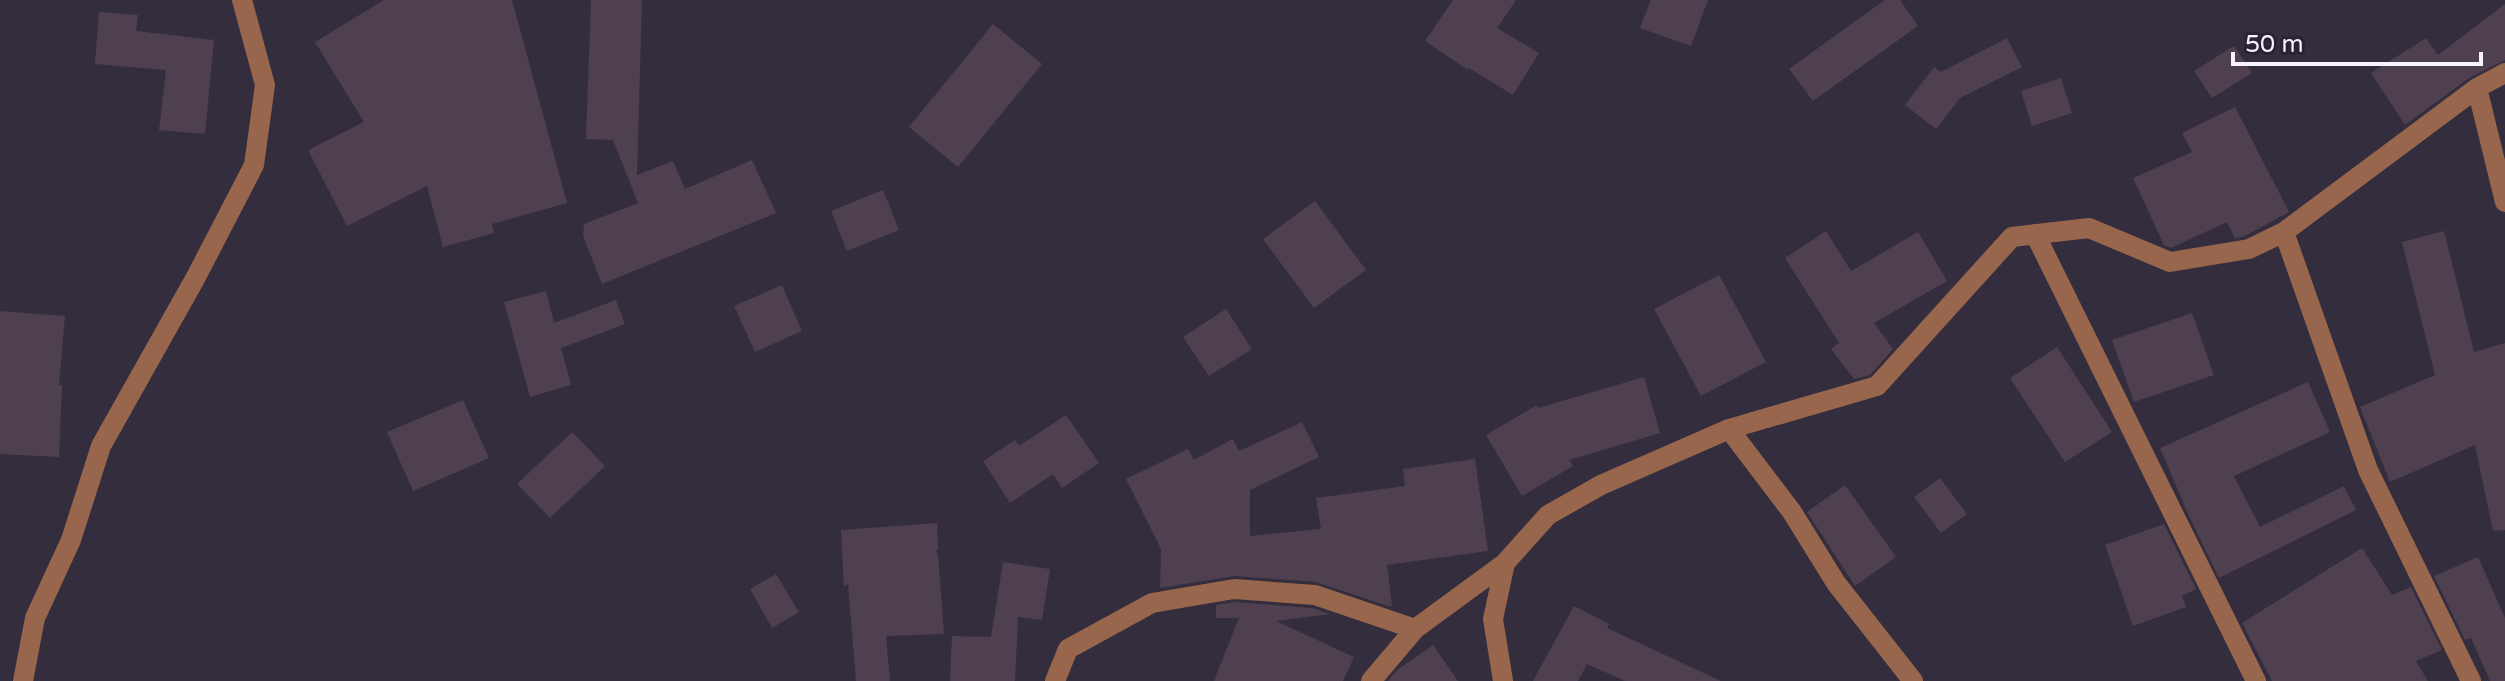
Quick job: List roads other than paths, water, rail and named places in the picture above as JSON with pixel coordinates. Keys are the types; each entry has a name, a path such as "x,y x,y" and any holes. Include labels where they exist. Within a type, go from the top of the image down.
{"street":[{"path":"23,681 35,618 71,540 101,446 196,277 254,165 265,85 244,1"},
{"path":"1371,681 1415,629 1505,563 1548,515 1601,485 1729,429 1877,386 2012,237 2089,228 2170,262 2249,249 2284,232 2477,88 2505,73"},
{"path":"2477,88 2505,202"},
{"path":"2284,232 2368,470 2471,681"},
{"path":"2035,234 2256,681"},
{"path":"1729,429 1792,512 1836,583 1913,681"},
{"path":"1503,681 1493,619 1505,563"},
{"path":"1055,681 1068,649 1152,603 1234,589 1315,595 1415,629"}]}
